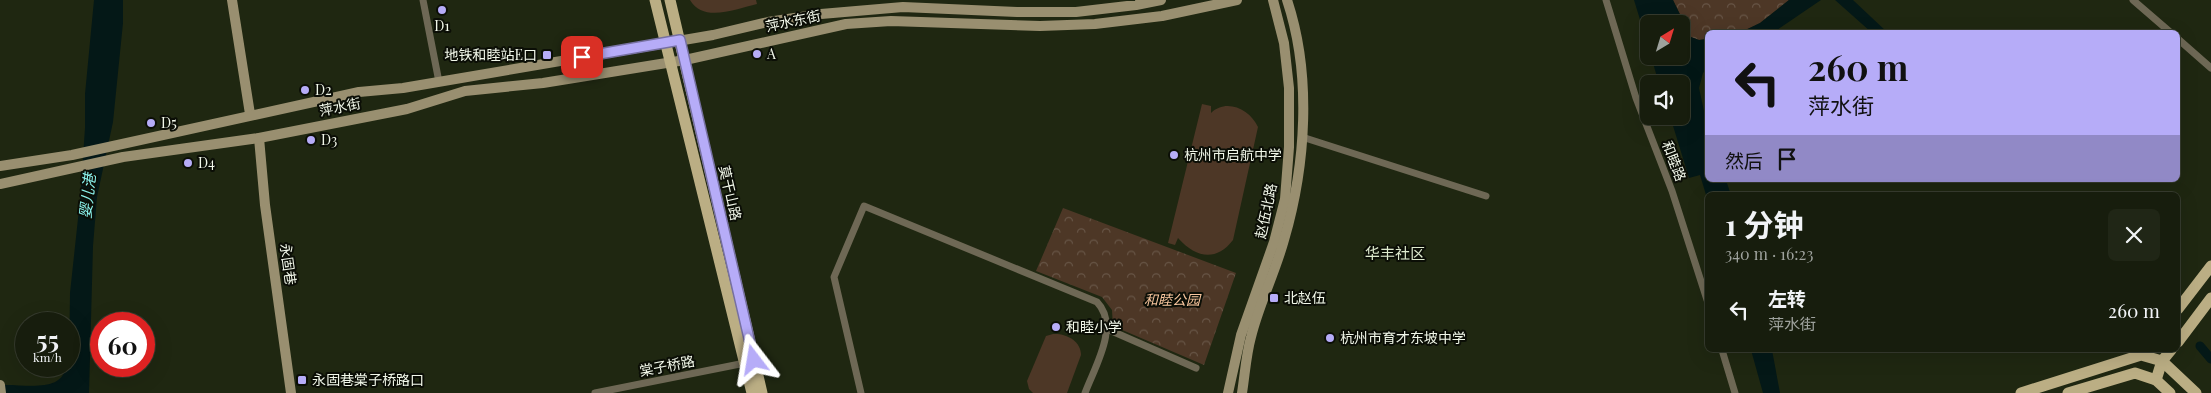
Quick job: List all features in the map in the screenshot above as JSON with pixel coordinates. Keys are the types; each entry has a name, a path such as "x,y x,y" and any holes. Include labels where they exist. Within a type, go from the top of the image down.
{"main road":[{"path":"232,0 250,114"},
{"name":"莫干山路","path":"655,0 669,63 752,393"},
{"name":"莫干山路","path":"670,0 741,311 762,393"},
{"name":"萍水东街","path":"680,40 712,35 768,22 821,14 903,8 1076,12 1161,0"},
{"name":"萍水东街","path":"685,60 846,24 891,21 1040,26 1095,24 1162,16 1237,0"},
{"name":"赵伍北路","path":"1228,393 1241,335 1274,242 1285,192 1289,148 1289,88 1284,43 1273,0"},
{"name":"赵伍北路","path":"1242,393 1251,336 1276,267 1291,216 1302,137 1302,75 1296,37 1287,0"},
{"name":"萍水街","path":"0,166 72,155 250,114 359,92 403,88 680,40"},
{"name":"萍水街","path":"0,184 123,157 259,138 407,109 465,91 543,83 685,60"},
{"name":"永固巷","path":"259,138 265,205 291,393"},
{"path":"2180,306 2211,266"},
{"path":"2180,339 2211,298"},
{"path":"2135,373 2140,352"},
{"path":"2022,393 2140,352 2162,361 2196,393"},
{"path":"2156,380 2162,361 2169,352"},
{"path":"2068,393 2135,373 2156,380 2170,393"},
{"path":"0,385 1,393"}],"street":[{"path":"423,0 439,82"},
{"name":"和睦路","path":"1606,0 1636,98 1672,191 1705,294"},
{"path":"2133,0 2168,30"},
{"path":"2180,41 2211,68"},
{"path":"1302,137 1486,196"},
{"path":"861,393 834,277 864,206 1097,302 1104,310 1107,329 1084,393"},
{"path":"1107,329 1196,368"},
{"path":"1723,352 1735,393"},
{"name":"棠子桥路","path":"595,393 745,363"}],"green space":[{"path":"690,0 756,0 757,4 730,11 711,13 696,7"},
{"path":"1673,0 1789,0 1760,23 1746,30 1705,30 1705,39 1699,40 1690,35 1690,15 1680,15"},
{"path":"1202,104 1211,106 1211,113 1224,106 1237,108 1249,115 1258,127 1233,240 1220,252 1206,255 1192,250 1178,238 1175,245 1168,243"},
{"name":"和睦公园","path":"1063,208 1236,273 1204,365 1113,326 1112,310 1102,297 1036,271"},
{"path":"1053,334 1063,335 1076,342 1081,355 1067,393 1033,393 1029,389 1027,381 1046,336"}],"water":[{"name":"婴儿港","path":"94,0 123,0 123,23 113,122 97,197 90,312 89,393 0,393 0,385 42,385 51,384 61,377 80,377 80,312 70,312 70,293 80,200 85,128 85,94"},
{"path":"1634,0 1673,0 1680,15 1640,15 1640,20"},
{"path":"1789,0 1821,0 1777,30 1745,30 1760,23"},
{"path":"1835,0 1853,0 1885,30 1869,30"},
{"path":"1690,35 1699,40 1705,39 1705,70 1699,88 1705,116 1705,182 1727,182 1730,192 1705,192 1700,175 1689,178 1673,125 1690,125 1690,75 1656,75 1654,65 1690,65"},
{"path":"1752,352 1772,352 1780,393 1763,393"}],"waterway":[{"path":"2200,346 2211,359"}],"place":[{"name":"D1","path":"442,10"},
{"name":"A","path":"757,54"},
{"name":"地铁和睦站E口","path":"547,55"},
{"name":"D2","path":"305,90"},
{"name":"D5","path":"151,123"},
{"name":"D3","path":"311,140"},
{"name":"杭州市启航中学","path":"1174,155"},
{"name":"D4","path":"188,163"},
{"name":"北赵伍","path":"1274,298"},
{"name":"和睦小学","path":"1056,327"},
{"name":"杭州市育才东坡中学","path":"1330,338"},
{"name":"永固巷棠子桥路口","path":"302,380"}],"district":[{"name":"华丰社区","path":"1395,254"}],"route":[{"path":"582,57 680,40 741,311 754,360"}]}
